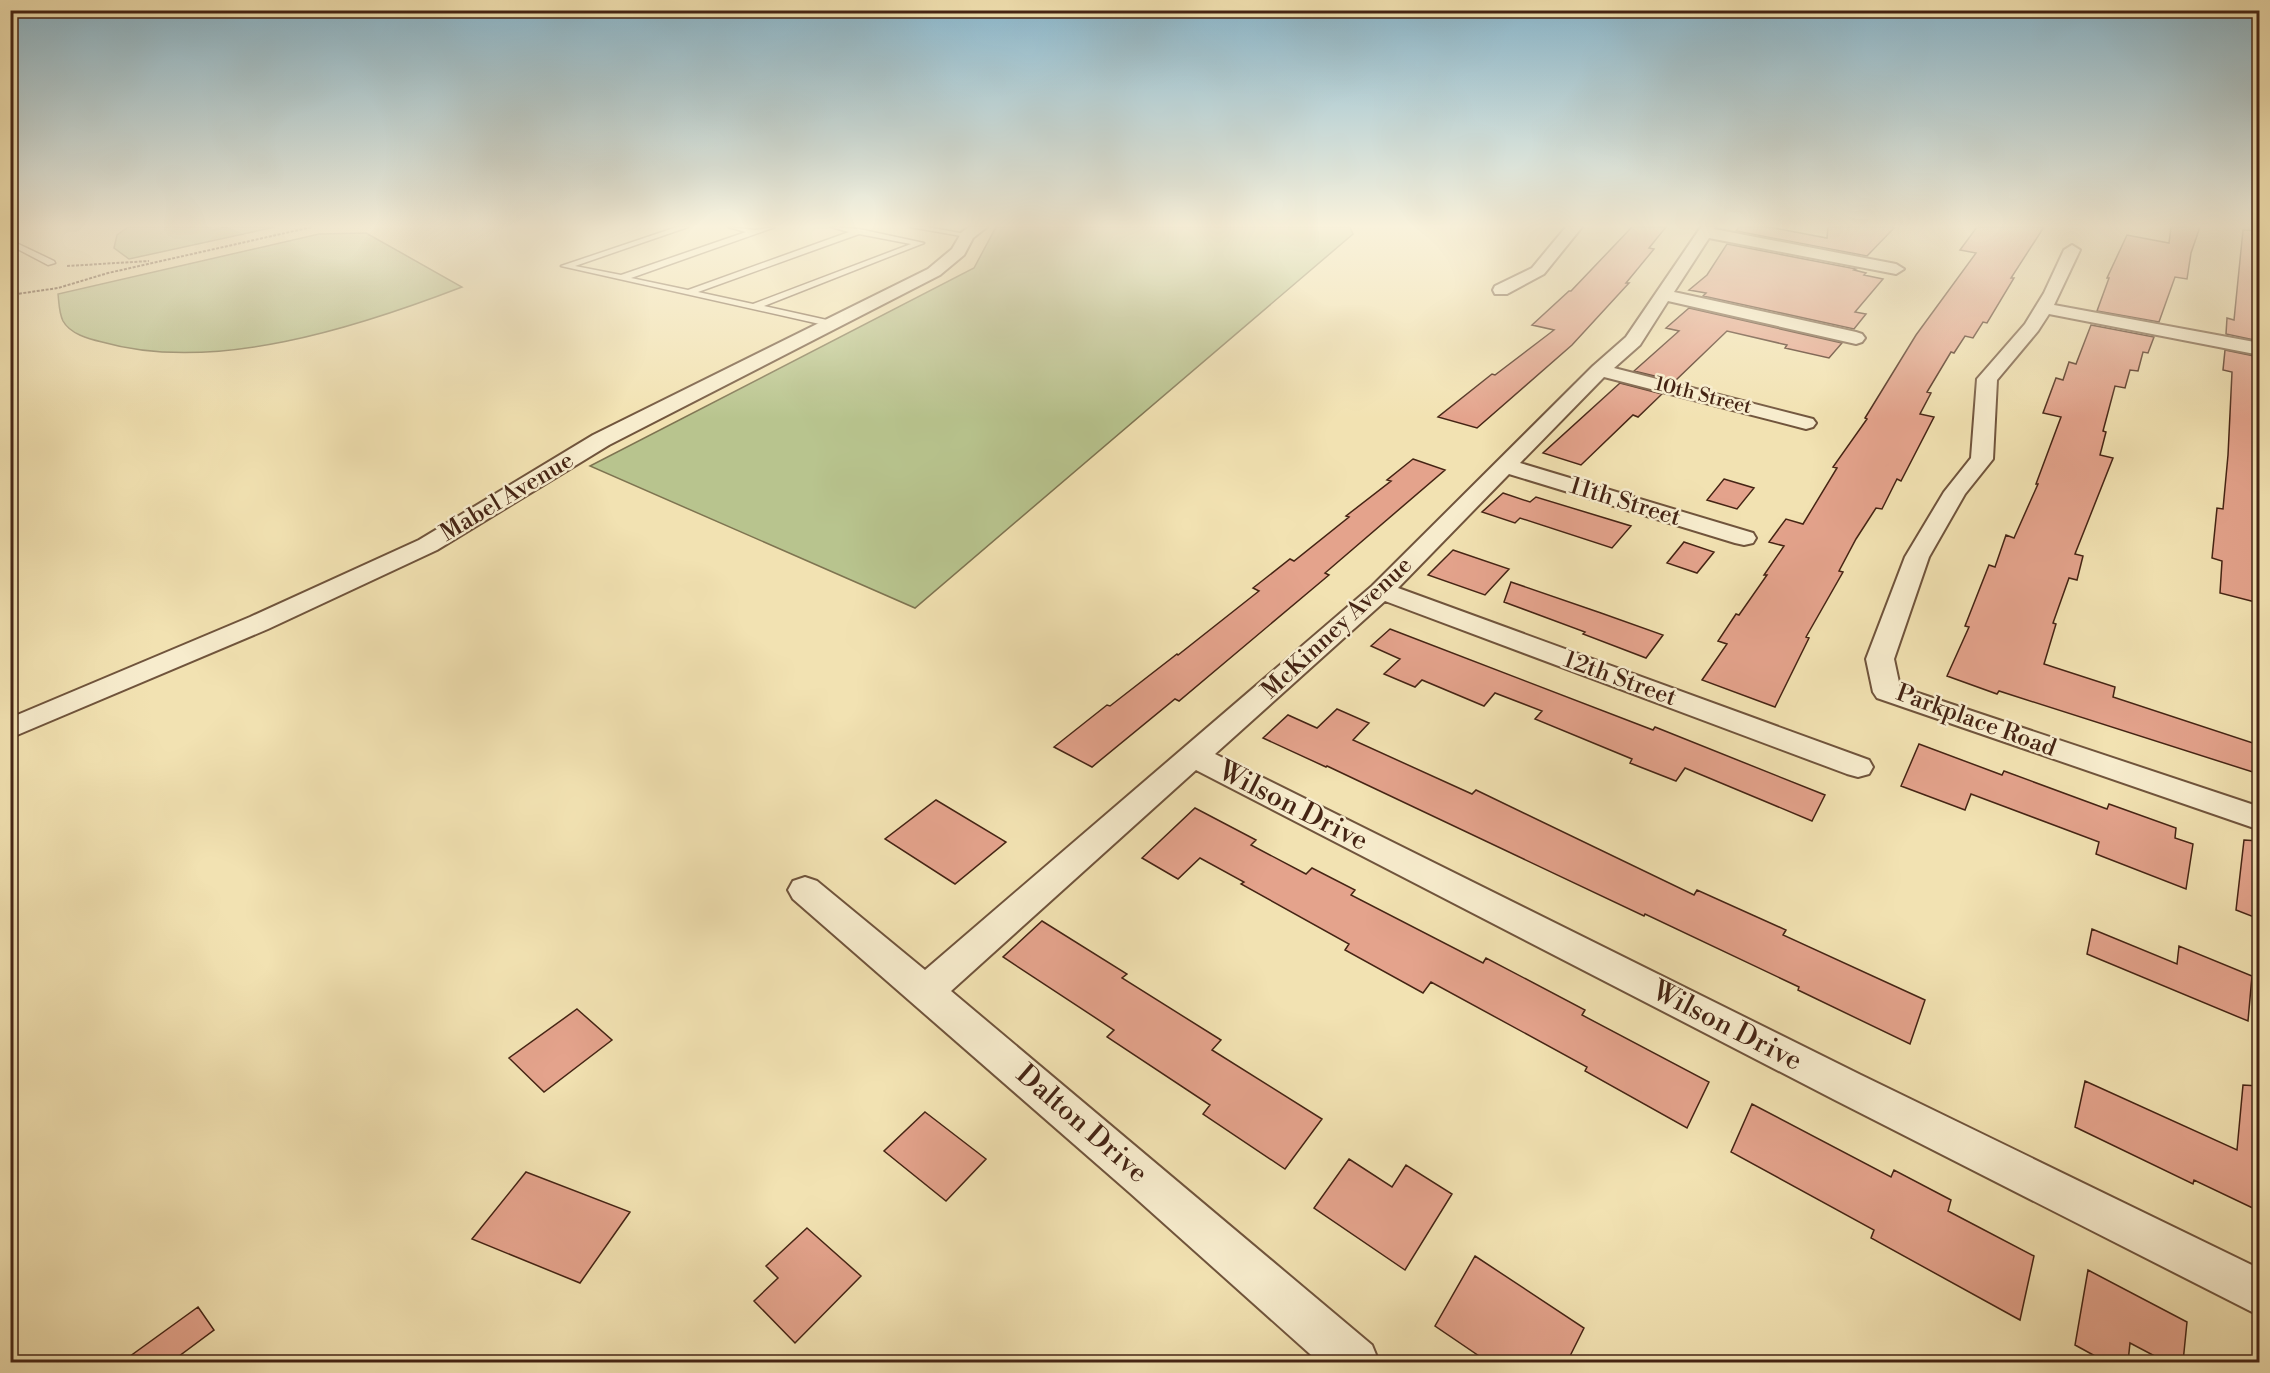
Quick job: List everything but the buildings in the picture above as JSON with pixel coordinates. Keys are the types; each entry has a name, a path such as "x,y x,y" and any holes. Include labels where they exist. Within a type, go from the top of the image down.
{"street":[{"name":"Mabel Avenue","path":"10,729 259,623 428,545 601,440 897,291"},
{"name":"McKinney Avenue","path":"926,991 1195,757 1381,591 1600,370 1633,341 1666,291"},
{"name":"Parkplace Road","path":"2051,291 2032,327 1987,379 1982,459 1955,492 1917,557 1880,659 1887,692 2259,819"},
{"path":"1664,294 1856,338"},
{"path":"2043,308 2259,349"},
{"name":"10th Street","path":"1600,370 1806,423"},
{"name":"11th Street","path":"1506,466 1744,538"},
{"name":"12th Street","path":"1381,591 1858,767"},
{"name":"Wilson Drive","path":"1195,757 2259,1293"},
{"name":"Dalton Drive","path":"805,890 926,991 1355,1362"}],"lane":[{"path":"684,291 833,324"},
{"path":"754,307 795,291"}],"path":[{"path":"10,296 40,291"}],"green space":[{"path":"71,291 451,291 378,317 285,342 191,353 145,350 102,342 80,335 66,326 63,321 58,294"},
{"path":"929,291 1286,291 915,608 590,466"}]}
